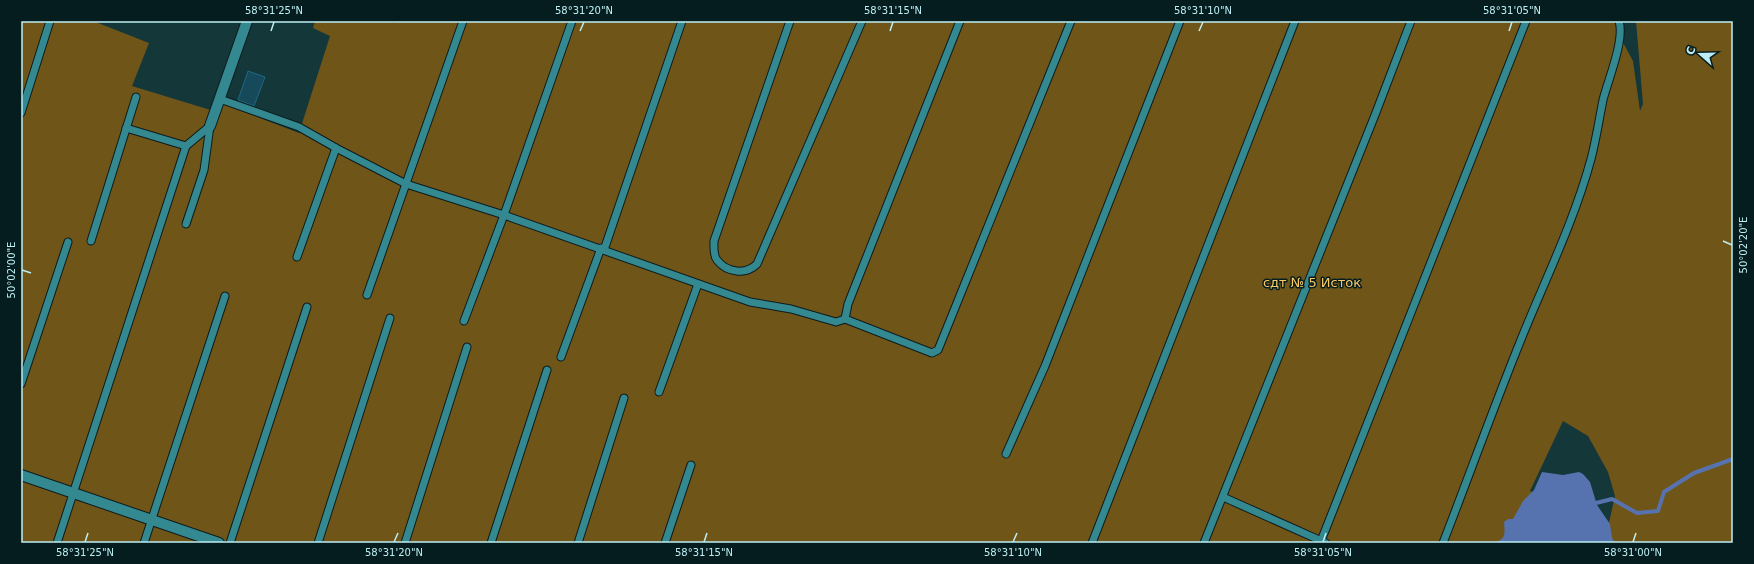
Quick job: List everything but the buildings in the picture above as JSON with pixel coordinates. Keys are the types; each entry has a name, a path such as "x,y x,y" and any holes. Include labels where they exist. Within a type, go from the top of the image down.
{"street":[{"path":"210,126 247,21"},
{"path":"21,475 219,543"}],"lane":[{"path":"21,113 50,21"},
{"path":"367,295 463,21"},
{"path":"464,320 504,215 572,21"},
{"path":"561,357 602,249 682,21"},
{"path":"790,21 714,241 714,251 717,260 725,267 737,271 745,272 752,269 757,264 862,21"},
{"path":"845,320 848,304 960,21"},
{"path":"220,99 299,127 406,184 504,215 750,302 792,309 836,322 845,320 932,353 938,350 1071,21"},
{"path":"1006,454 1045,366 1180,21"},
{"path":"1092,543 1295,21"},
{"path":"1204,543 1411,21"},
{"path":"1223,497 1321,542 1526,21"},
{"path":"1443,543 1519,344 1570,220 1585,179 1591,159 1603,100 1619,46 1621,27 1619,21"},
{"path":"91,241 136,97"},
{"path":"57,543 186,146 210,126"},
{"path":"186,224 204,170 210,126"},
{"path":"126,128 186,146"},
{"path":"297,257 336,148"},
{"path":"21,384 68,242"},
{"path":"659,392 698,284"},
{"path":"144,543 225,296"},
{"path":"230,543 307,307"},
{"path":"318,543 390,318"},
{"path":"405,543 467,346"},
{"path":"491,543 547,370"},
{"path":"578,543 624,398"},
{"path":"666,543 691,466"}],"green space":[{"name":"сдт № 5 Исток","path":"21,21 93,21 149,43 132,86 217,112 223,104 299,133 330,36 313,28 315,21 389,21 395,23 396,21 1621,21 1619,35 1633,61 1640,111 1643,104 1636,21 1733,21 1733,543 21,543","holes":["1563,421 1588,436 1608,472 1615,496 1608,527 1530,491"]}],"water":[{"path":"1542,472 1563,475 1579,472 1583,474 1590,482 1597,505 1610,524 1612,538 1615,543 1493,543 1500,540 1504,536 1504,522 1508,519 1513,519 1523,501 1534,490"}],"waterway":[{"path":"1592,504 1612,499 1637,513 1658,511 1664,492 1694,473 1733,459"}]}
